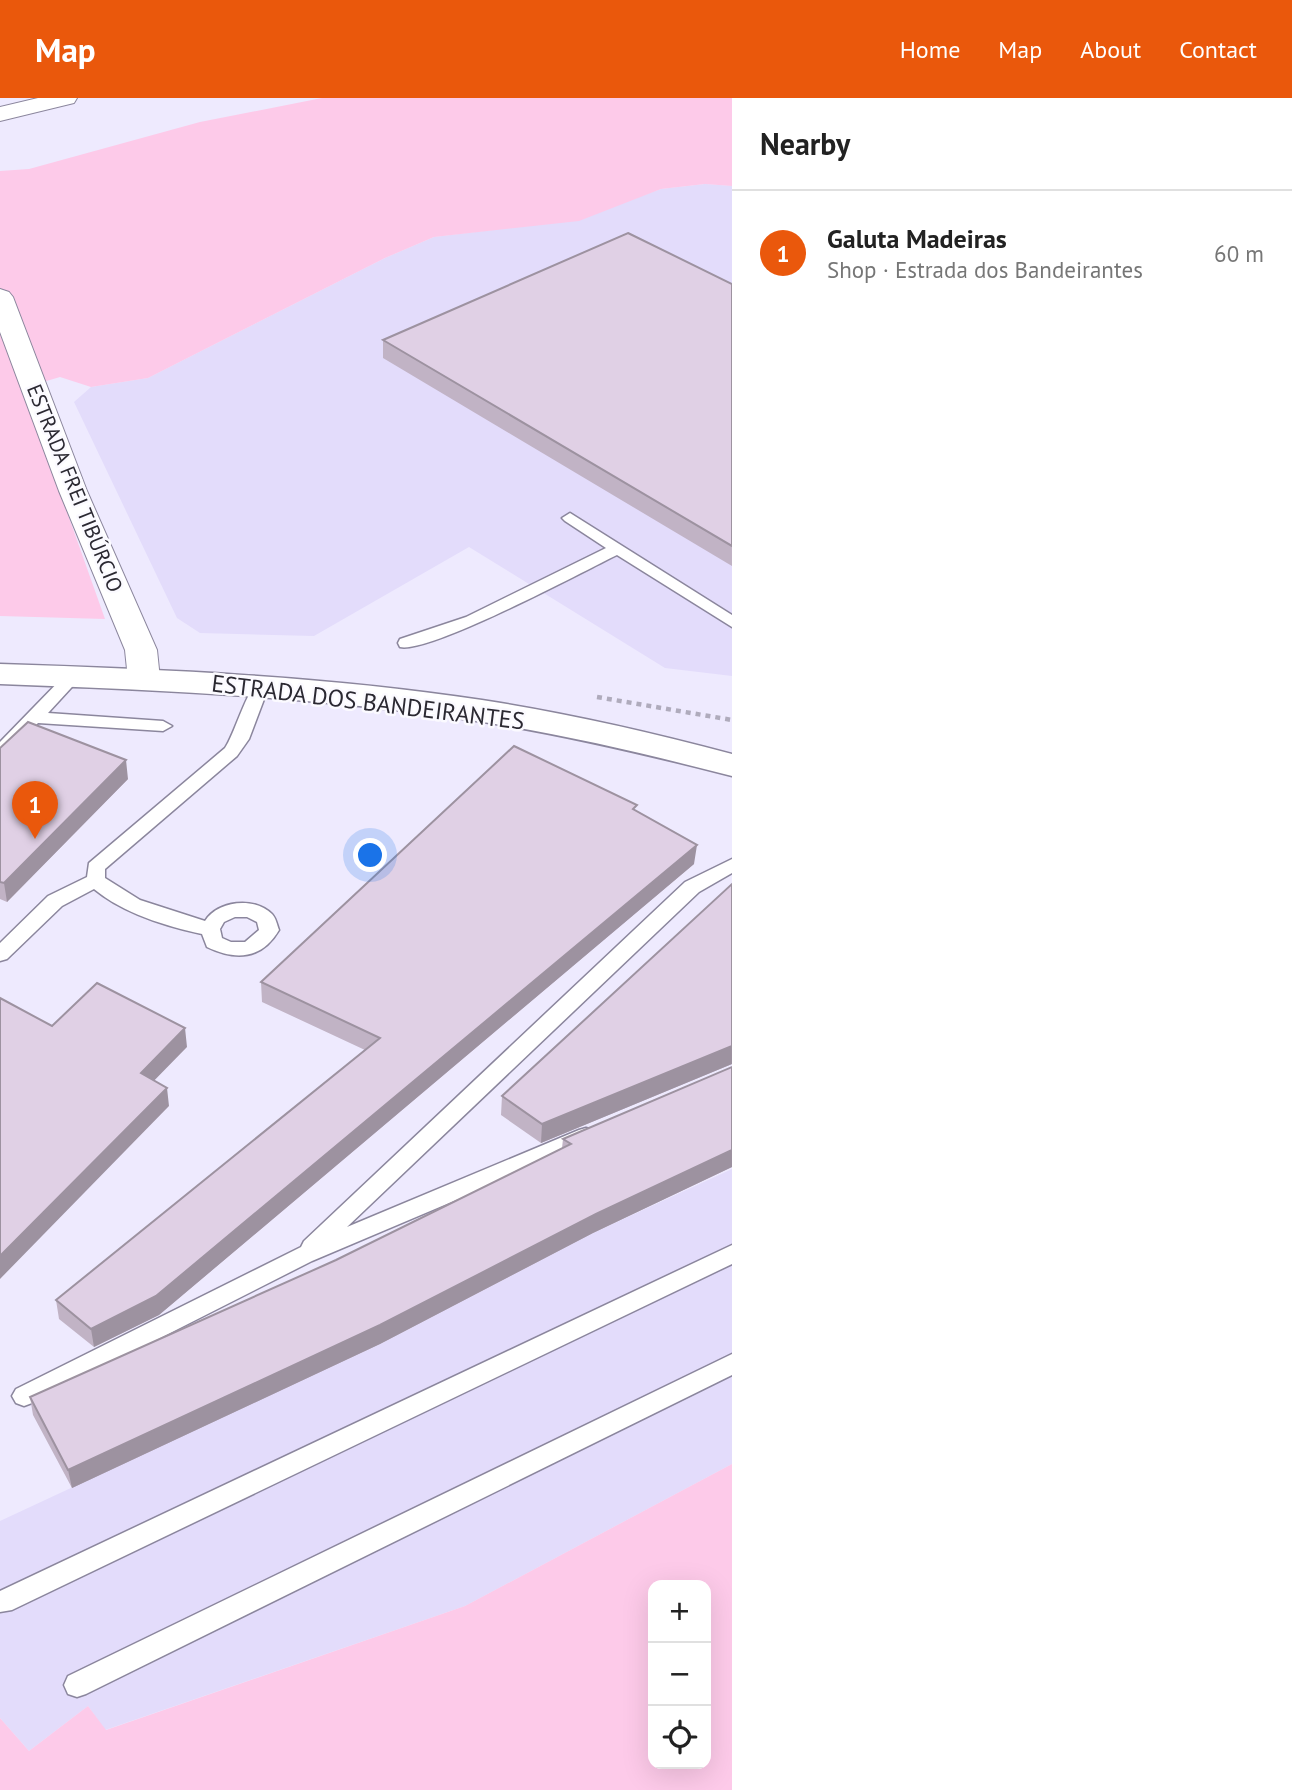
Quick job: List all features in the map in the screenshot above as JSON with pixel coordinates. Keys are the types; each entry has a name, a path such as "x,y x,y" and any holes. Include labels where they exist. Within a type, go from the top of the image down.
{"main road":[{"name":"ESTRADA DOS BANDEIRANTES","path":"0,674 261,686 446,706 573,727 732,765"}],"street":[{"path":"0,114 66,98"},
{"name":"ESTRADA FREI TIBÚRCIO","path":"0,298 73,491 141,650 144,679"}],"lane":[{"path":"570,519 732,622"},
{"path":"406,643 472,620 616,548"},
{"path":"0,752 74,676"},
{"path":"210,929 187,925 107,891 96,880 96,867 108,854 231,752 240,739 261,686"},
{"path":"34,717 163,726"},
{"path":"304,1255 692,887 732,865"},
{"path":"0,954 55,901 96,880"},
{"path":"24,1396 304,1255 606,1127"},
{"path":"4,1602 732,1254"},
{"path":"77,1685 732,1364"}],"shaded area":[{"path":"322,98 732,98 732,186 705,184 661,189 579,221 434,237 385,258 148,378 91,387 60,377 23,388 105,619 0,616 0,171 29,169 200,122"},
{"path":"705,184 732,186 732,676 665,668 469,547 314,636 200,633 177,618 74,402 91,387 148,378 385,258 434,237 492,230 621,203 661,189"},
{"path":"732,1169 732,1464 465,1606 105,1730 88,1706 29,1751 0,1718 0,1521 380,1344 593,1233"},
{"path":"732,1464 732,1790 0,1790 0,1718 29,1751 88,1706 106,1730 465,1606"}],"building":[{"path":"628,233 732,284 732,546 383,340"},
{"path":"28,722 126,760 4,883 0,882 0,748"},
{"path":"514,746 637,805 633,809 697,845 156,1296 91,1329 56,1300 380,1038 261,982"},
{"path":"732,884 732,1046 542,1124 502,1096"},
{"path":"97,983 185,1028 141,1073 167,1088 0,1256 0,998 52,1026"},
{"path":"732,1067 732,1150 596,1214 380,1325 68,1470 30,1397 336,1260 571,1144 563,1139"}],"place":[{"name":"Galuta Madeiras","path":"35,839"}]}
